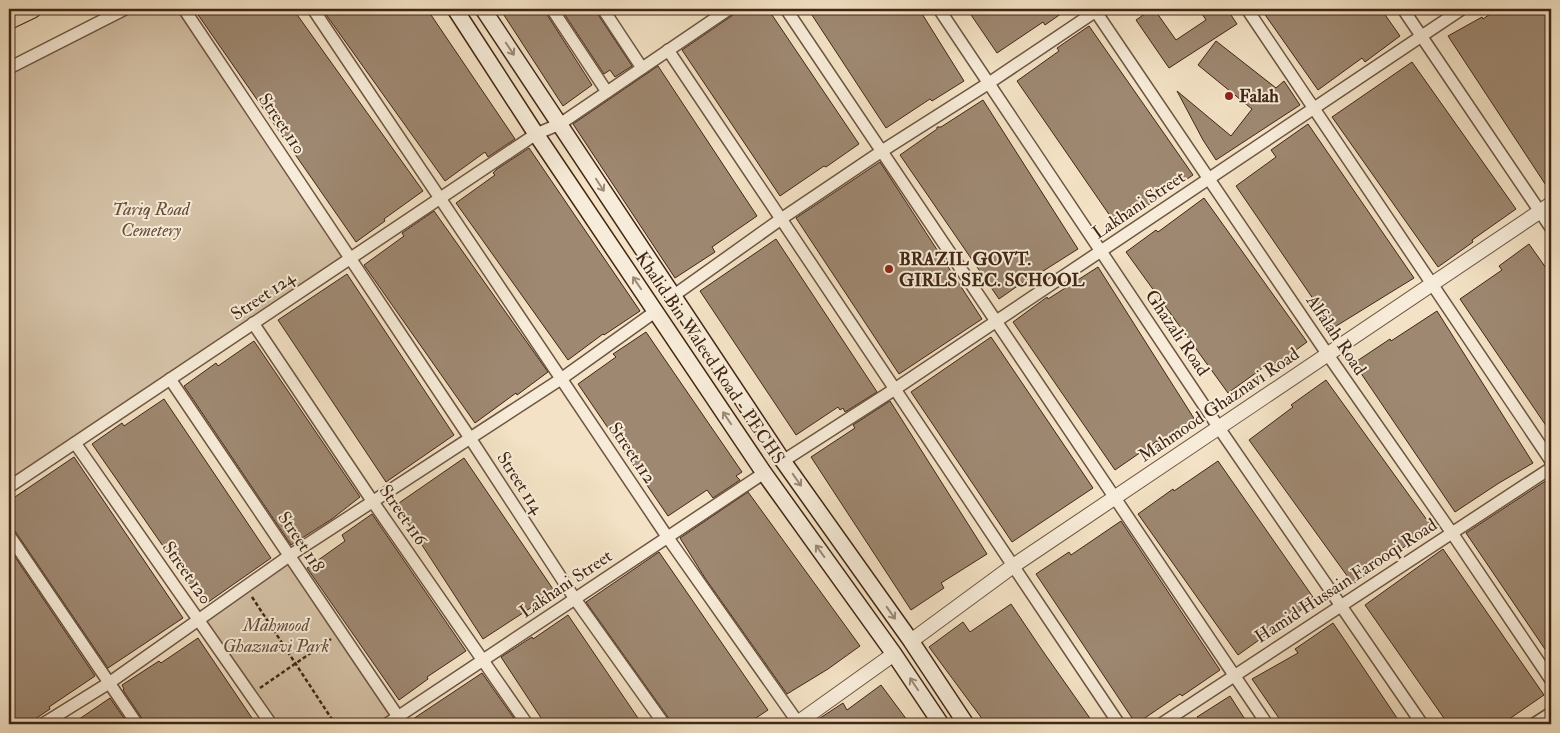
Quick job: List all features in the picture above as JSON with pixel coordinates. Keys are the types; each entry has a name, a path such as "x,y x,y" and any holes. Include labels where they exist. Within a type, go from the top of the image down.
{"main road":[{"path":"9,20 32,9"},
{"name":"Khalid Bin Waleed Road - PECHS","path":"455,9 536,134 764,473 894,654 941,724"},
{"name":"Khalid Bin Waleed Road - PECHS","path":"483,9 783,461 910,640 966,724"}],"street":[{"path":"9,68 126,9"},
{"name":"Street 110","path":"184,9 350,259"},
{"name":"Street 112","path":"313,9 668,538 798,724"},
{"path":"552,9 606,92"},
{"path":"603,9 642,68"},
{"path":"707,9 714,19"},
{"name":"Street 124","path":"9,487 536,134 560,124 729,9"},
{"path":"786,9 1267,724"},
{"name":"Ghazali Road","path":"939,9 1219,428 1422,724"},
{"path":"1247,9 1551,461"},
{"path":"1403,9 1546,208 1551,228"},
{"name":"Lakhani Street","path":"783,461 996,322 1462,9"},
{"path":"673,296 781,219 882,151 989,83 1096,10"},
{"name":"Alfalah Road","path":"1096,10 1328,355 1452,533 1551,680"},
{"path":"668,50 1119,724"},
{"name":"Mahmood Ghaznavi Road","path":"910,640 1013,566 1546,208"},
{"name":"Street 114","path":"350,259 575,599 664,724"},
{"path":"43,724 109,683 290,556 561,379 656,311"},
{"name":"Street 116","path":"253,324 373,502 527,724"},
{"name":"Street 118","path":"170,379 401,721"},
{"name":"Street 120","path":"75,443 271,724"},
{"name":"Hamid Hussain Farooqi Road","path":"1161,724 1551,468"},
{"name":"Lakhani Street","path":"387,724 401,721 483,660 764,473"},
{"path":"9,535 137,724"},
{"path":"798,724 894,654"},
{"path":"1534,724 1551,713"}],"path":[{"path":"245,588 335,724"},
{"path":"250,695 341,632"}],"green space":[{"name":"Tariq Road Cemetery","path":"125,9 184,9 350,259 9,486 9,68"},
{"name":"Mahmood Ghaznavi Park","path":"289,556 398,717 387,724 271,724 199,621"}],"building":[{"path":"194,9 293,9 423,191 356,242"},
{"path":"322,9 427,9 515,139 488,157 485,152 445,181"},
{"path":"500,9 545,9 592,85 563,106"},
{"path":"561,9 596,9 632,66 615,77 610,70 604,74"},
{"path":"736,9 768,9 859,144 780,196 682,50 733,15"},
{"path":"808,9 919,9 964,81 932,101 930,99 886,128"},
{"path":"967,9 1068,9 1045,25 1043,22 997,53"},
{"path":"1154,9 1176,40 1206,20 1199,9 1227,9 1237,24 1169,68 1136,20"},
{"path":"1261,9 1381,9 1400,36 1365,62 1362,58 1318,90"},
{"path":"1497,9 1542,9 1551,21 1551,193 1448,36 1482,17 1483,19"},
{"path":"1089,26 1193,175 1117,226 1017,81 1059,51 1057,48"},
{"path":"1216,41 1276,88 1284,81 1300,105 1216,160 1177,91 1231,136 1252,109 1198,65"},
{"path":"1412,62 1516,209 1438,267 1332,117"},
{"path":"658,66 757,216 712,247 715,252 675,278 573,124"},
{"path":"983,100 1078,249 1040,273 1039,271 999,299 900,155 937,129 937,127 941,127"},
{"path":"1308,124 1414,278 1333,328 1236,186 1276,157 1271,150"},
{"path":"529,148 640,311 603,334 568,360 456,203 495,175 493,173 497,169"},
{"name":"BRAZIL GOVT. GIRLS SEC. SCHOOL","path":"880,162 982,319 899,374 796,218"},
{"path":"1204,198 1307,342 1274,366 1271,362 1228,393 1126,252 1156,230 1158,232"},
{"path":"434,211 548,372 475,423 364,265 404,236 402,233"},
{"path":"776,239 877,392 845,412 843,408 840,410 838,407 796,435 700,291"},
{"path":"1529,244 1551,275 1551,433 1460,299 1502,270 1499,266"},
{"path":"1098,267 1195,420 1158,443 1157,441 1115,470 1013,322 1047,297 1048,299"},
{"path":"347,274 454,435 386,482 278,320"},
{"path":"1437,311 1533,463 1455,512 1354,363"},
{"path":"646,332 742,472 736,476 740,480 713,498 707,490 668,516 578,384 616,357 613,354"},
{"path":"991,337 1093,488 1012,542 911,392"},
{"path":"254,341 360,497 332,519 291,545 184,386 216,363 218,366"},
{"path":"1326,380 1432,527 1353,584 1249,440 1293,407 1291,405"},
{"path":"164,399 271,558 204,605 92,444 122,423 124,426"},
{"path":"890,401 987,554 941,583 944,588 911,610 811,457 855,428 853,425"},
{"path":"74,457 183,618 108,668 15,531 9,528 9,501"},
{"path":"464,458 555,592 483,639 396,505"},
{"path":"1218,461 1315,600 1238,655 1138,514 1173,489 1174,491"},
{"path":"1547,480 1551,486 1551,658 1466,533"},
{"path":"748,492 860,646 828,669 787,694 705,578 680,538"},
{"path":"372,514 466,651 427,677 428,679 399,700 307,568 345,541 342,535"},
{"path":"1121,521 1220,670 1136,724 1036,574 1069,552 1071,555"},
{"path":"9,548 95,676 49,707 50,709 28,724 16,724 9,714"},
{"path":"1443,549 1544,695 1502,724 1448,724 1365,605"},
{"path":"659,552 768,710 747,724 672,724 586,602"},
{"path":"1011,604 1094,724 986,724 929,647 963,622 970,632"},
{"path":"568,615 642,724 545,724 501,657 532,637 533,639"},
{"path":"1333,623 1401,724 1283,724 1252,679 1298,653 1295,649"},
{"path":"198,638 256,724 144,724 123,690 122,685 159,661 161,663"},
{"path":"482,673 518,724 410,724 410,721"},
{"path":"881,685 910,724 811,724 843,703 847,710"},
{"path":"1230,696 1248,724 1202,724 1197,717"},
{"path":"110,698 128,724 72,724"}],"place":[{"name":"Falah","path":"1229,96"},
{"name":"BRAZIL GOVT. GIRLS SEC. SCHOOL","path":"889,269"}]}
